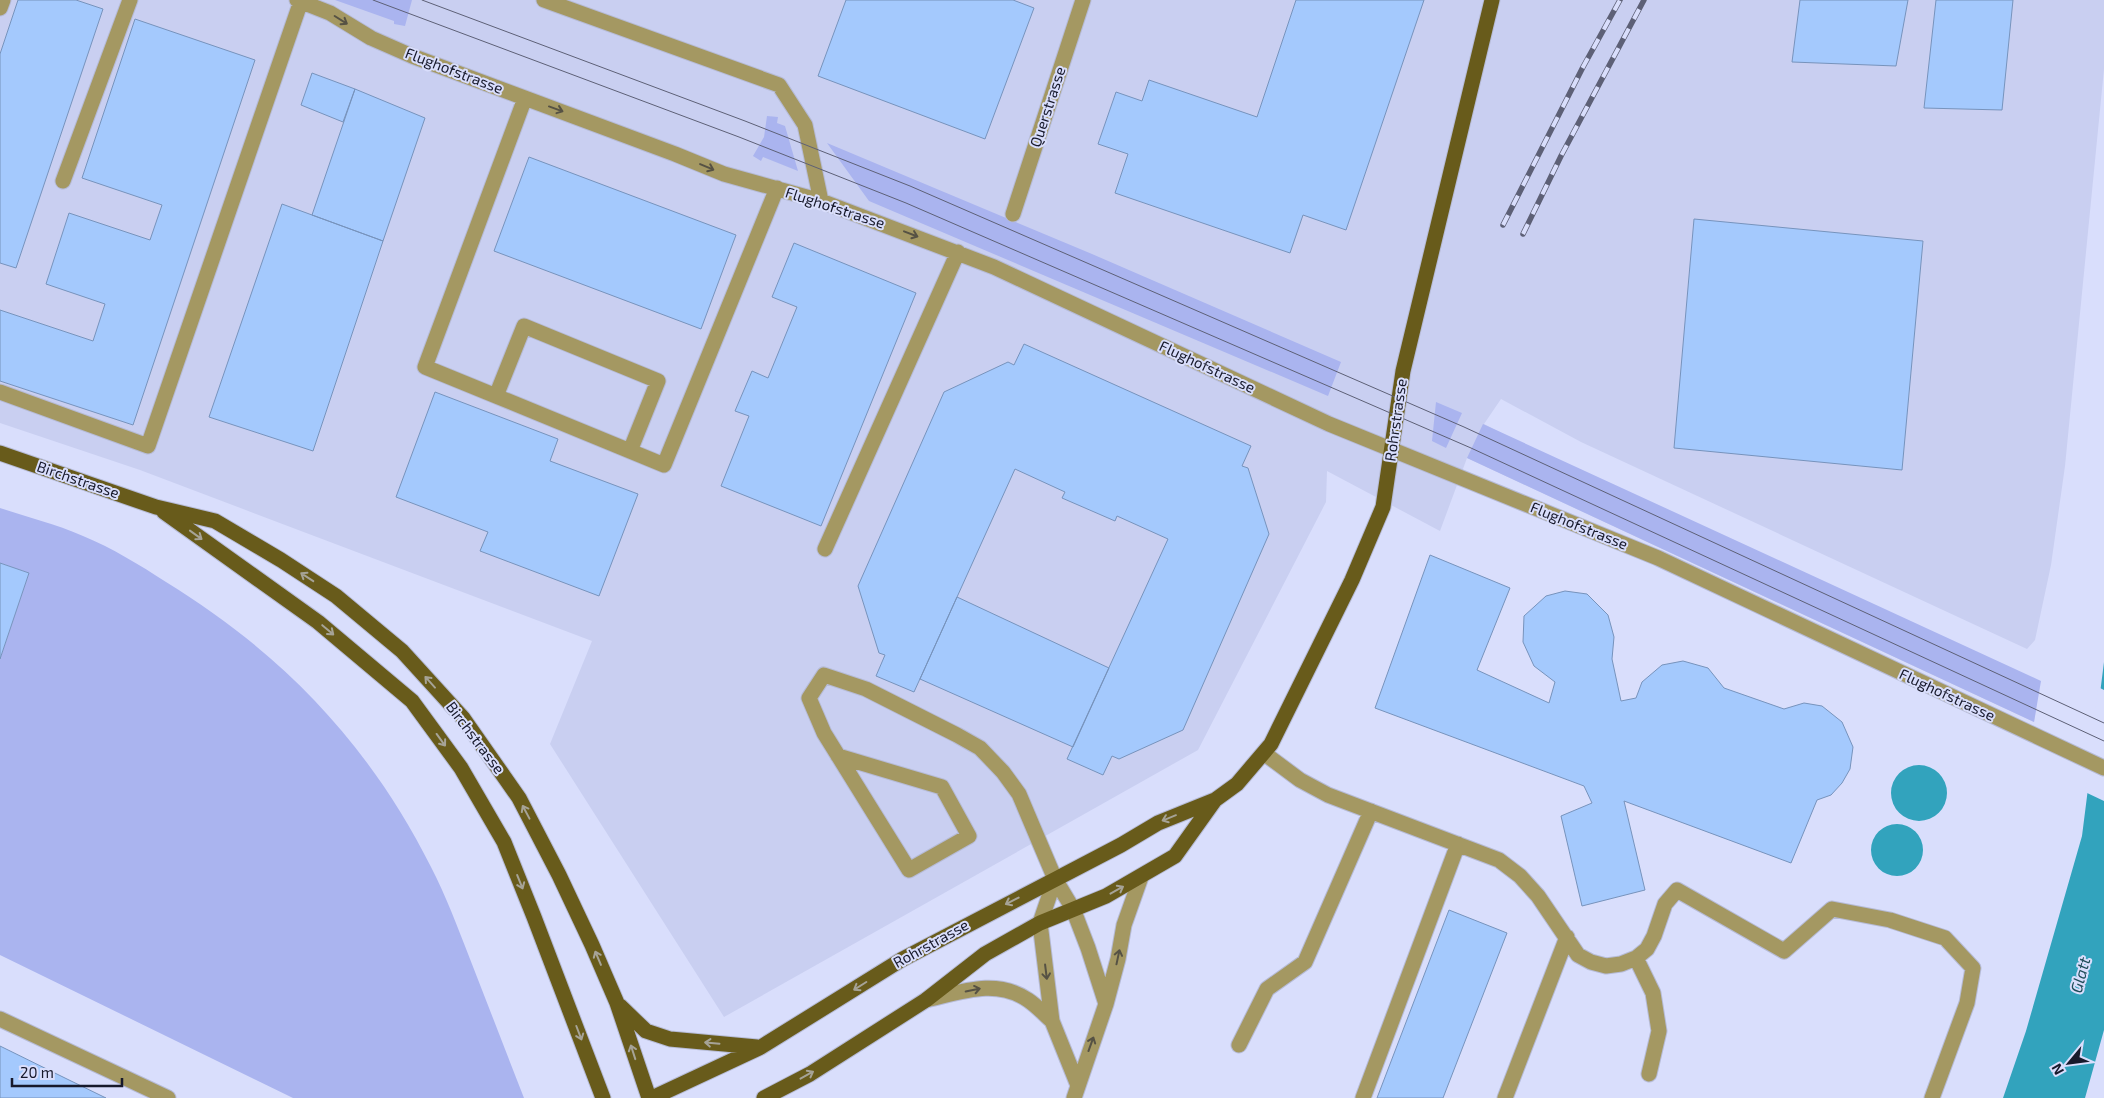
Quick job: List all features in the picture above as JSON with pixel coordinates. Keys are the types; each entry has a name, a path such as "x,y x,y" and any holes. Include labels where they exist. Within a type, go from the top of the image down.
{"main road":[{"name":"Rohrstrasse","path":"650,1098 761,1047 901,960 1121,845 1158,823 1215,800 1237,784 1265,754 1272,744 1352,580 1382,507 1403,371 1492,0"},
{"name":"Birchstrasse","path":"0,453 156,507 216,521 336,596 402,651 463,718 519,798 559,875 592,945 617,1003 650,1098"},
{"name":"Birchstrasse","path":"156,507 318,622 412,701 461,768 504,842 603,1098"},
{"name":"Rohrstrasse","path":"764,1098 810,1074 926,1000 984,954 1040,923 1106,896 1175,856 1215,800"},
{"path":"617,1003 646,1031 670,1039 761,1047"}],"street":[{"path":"0,8 2,0"},
{"path":"63,181 130,0"},
{"path":"544,0 779,85 805,125 821,201"},
{"name":"Querstrasse","path":"1013,214 1083,0"},
{"path":"0,392 148,446 299,1"},
{"name":"Flughofstrasse","path":"299,1 330,13 379,42 724,174 821,201 994,266 1329,424 1658,558 2104,768"},
{"path":"525,98 425,367 664,465 776,188"},
{"path":"825,549 958,252"},
{"path":"496,396 524,326 658,381 630,451"},
{"path":"838,756 942,787 970,836 909,870 824,734 810,698 824,675 866,689 980,748 1003,772 1019,794 1055,879 1073,909 1106,1004"},
{"path":"1265,754 1307,784 1328,795 1499,860 1520,876 1538,896 1578,955 1591,962 1606,966 1621,964 1636,958 1647,949 1654,936 1665,904 1676,890 1784,951 1832,909 1890,920 1945,938 1973,968 1967,1003 1932,1098"},
{"path":"1239,1045 1267,989 1305,962 1370,811"},
{"path":"1363,1098 1458,844"},
{"path":"1075,1091 1106,1004 1118,959 1124,925 1140,877"},
{"path":"1055,879 1040,923 1052,1020 1075,1091"},
{"path":"1505,1098 1567,937"},
{"path":"1636,958 1652,993 1659,1031 1649,1074"},
{"path":"926,1000 987,987 1010,991 1028,1000 1052,1020"},
{"path":"0,1019 168,1098"}],"shaded area":[{"path":"0,0 2104,0 2104,69 2065,466 2051,565 2035,640 2027,649 1581,442 1501,399 1484,424 2036,710 2034,722 1467,458 1440,531 1327,471 1326,502 1198,750 724,1017 550,744 592,641 140,470 0,423"},
{"path":"335,0 412,0 405,26 394,24 394,21"},
{"path":"767,116 778,117 777,123 785,126 798,171 763,157 761,161 753,156 764,137"},
{"path":"827,143 1092,254 1341,362 1328,396 869,201"},
{"path":"1436,402 1462,413 1446,448 1432,441"},
{"path":"1483,424 2041,681 2034,722 1467,458"},
{"path":"0,508 83,536 115,551 146,569 208,610 248,640 285,671 319,705 351,742 380,781 407,822 431,867 442,889 524,1098 293,1098 0,955 0,659 29,573 0,563"}],"water":[{"name":"Glatt","path":"2104,662 2104,1030 2085,1098 2003,1098 2026,1031 2082,836"},
{"path":"1919,765 1930,767 1939,773 1945,782 1947,793 1945,804 1939,813 1930,819 1919,821 1908,819 1899,813 1893,804 1891,793 1893,782 1899,773 1908,767"},
{"path":"1892,824 1902,824 1916,831 1923,845 1923,855 1916,869 1902,876 1892,876 1882,872 1875,865 1871,855 1871,845 1875,835 1882,828"}],"pier":[{"path":"2098,687 2104,690 2104,801 2085,792"}],"building":[{"path":"18,0 76,0 103,9 16,268 0,263 0,54"},
{"path":"846,0 1013,0 1034,8 985,139 818,76"},
{"path":"1296,0 1424,0 1346,230 1303,215 1290,253 1115,193 1128,154 1098,144 1116,92 1142,101 1149,80 1257,117"},
{"path":"1800,0 1908,0 1896,66 1792,62"},
{"path":"1936,0 2013,0 2002,110 1924,108"},
{"path":"135,19 255,60 133,425 0,381 0,310 93,341 105,304 46,284 69,213 150,240 162,205 82,178"},
{"path":"312,73 355,89 343,122 301,105"},
{"path":"355,89 425,118 383,241 312,215"},
{"path":"529,157 736,235 701,329 494,251"},
{"path":"282,204 383,241 313,451 209,417"},
{"path":"1694,219 1923,241 1902,470 1674,448"},
{"path":"794,243 916,293 821,526 721,486 749,416 735,411 752,371 768,378 797,307 772,297"},
{"path":"1024,344 1251,446 1242,466 1248,468 1269,534 1183,730 1119,759 1112,756 1103,775 1067,759 1168,539 1117,516 1115,521 1062,498 1065,492 1015,469 914,692 876,676 885,655 879,653 858,586 944,392 1008,362 1014,365"},
{"path":"435,392 558,439 550,461 638,494 599,596 480,551 488,532 396,497"},
{"path":"1430,555 1510,588 1477,670 1549,703 1555,682 1534,666 1523,642 1524,616 1546,596 1565,591 1587,594 1608,615 1614,637 1612,659 1621,701 1636,698 1642,682 1662,665 1683,661 1708,668 1724,688 1784,709 1804,703 1822,706 1842,722 1853,747 1850,769 1842,783 1831,795 1817,800 1791,863 1624,801 1645,890 1582,906 1561,816 1592,803 1584,786 1375,708"},
{"path":"0,563 29,573 0,659"},
{"path":"957,597 1109,668 1073,747 920,679"},
{"path":"1449,910 1507,933 1443,1098 1377,1098"},
{"path":"0,1046 67,1079 106,1098 0,1098"}],"tram line":[{"path":"373,0 739,137 906,203 1471,448 2104,741"},
{"path":"422,0 745,121 910,186 1464,427 2104,723"}],"railway":[{"path":"1503,225 1583,67 1620,0"},
{"path":"1523,234 1561,156 1644,0"}]}
